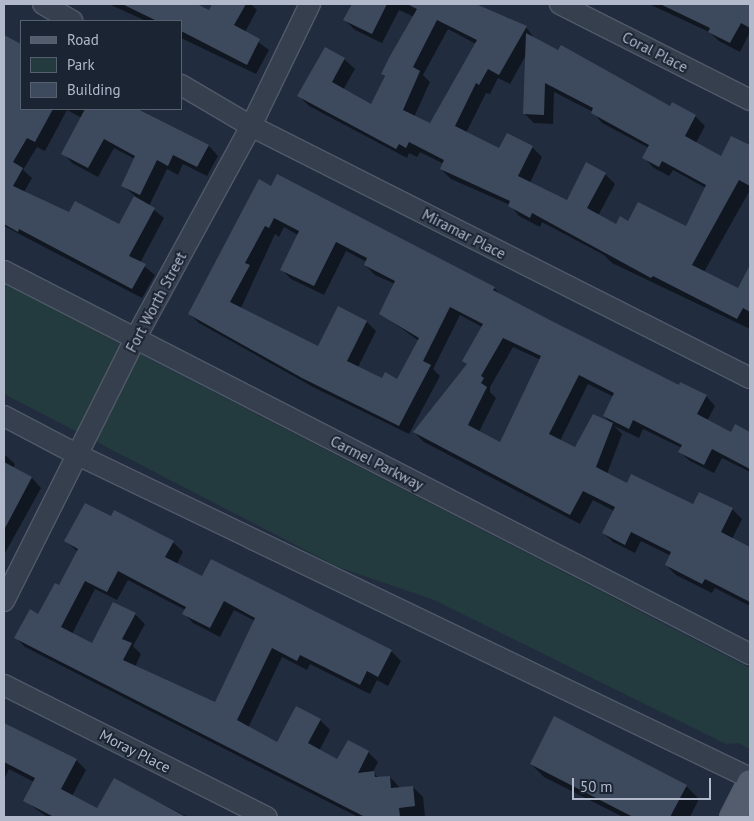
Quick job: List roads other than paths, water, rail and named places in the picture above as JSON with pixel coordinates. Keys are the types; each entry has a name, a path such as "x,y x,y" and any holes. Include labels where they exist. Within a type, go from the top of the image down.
{"main road":[{"path":"732,817 750,780"}],"street":[{"path":"43,4 71,20"},
{"name":"Fort Worth Street","path":"4,601 135,339 251,126 310,4"},
{"name":"Coral Place","path":"560,4 750,100"},
{"name":"Miramar Place","path":"182,86 251,126 750,378"},
{"name":"Carmel Parkway","path":"4,271 750,654"},
{"path":"4,416 78,455 750,780"},
{"name":"Moray Place","path":"4,685 267,817"}]}
